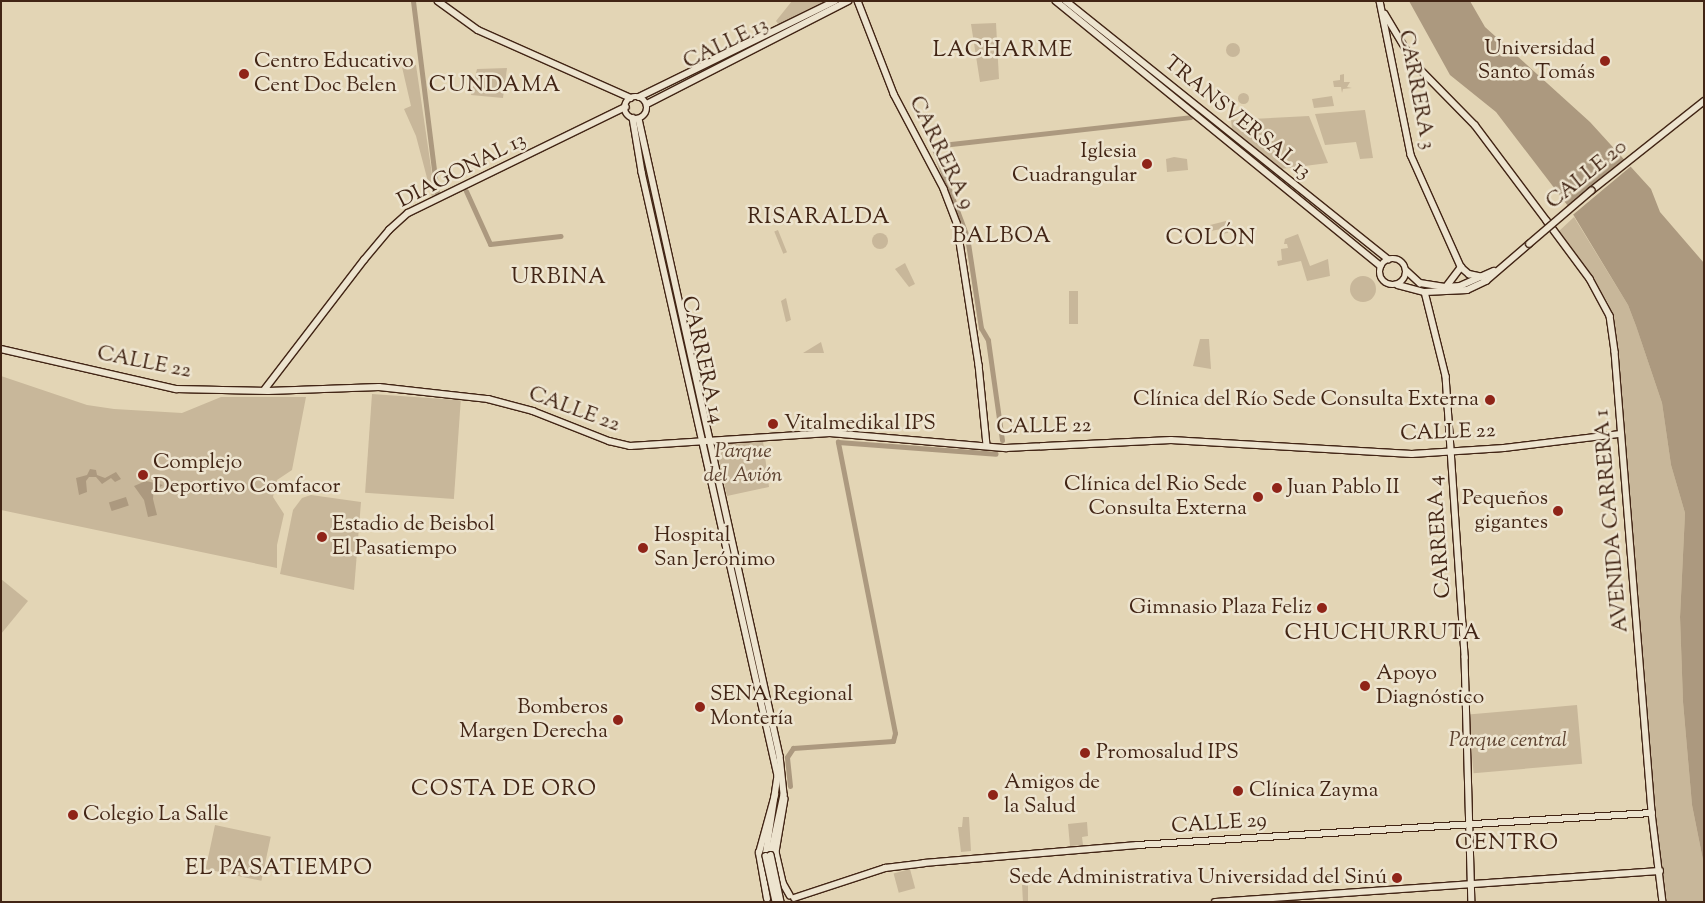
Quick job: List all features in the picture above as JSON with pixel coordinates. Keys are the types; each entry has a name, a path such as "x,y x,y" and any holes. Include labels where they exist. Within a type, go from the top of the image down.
{"street":[{"path":"438,1 478,30 616,94 628,102 636,119 646,113 647,104 639,97"},
{"name":"CALLE 13","path":"628,102 835,1"},
{"name":"CALLE 13","path":"647,104 848,1"},
{"name":"CARRERA 9","path":"858,1 894,94 944,189 957,223 979,365 987,444"},
{"path":"1056,1 1332,224 1381,266 1383,281 1390,285 1398,284 1425,292 1467,290 1486,281 1505,266"},
{"name":"TRANSVERSAL 13","path":"1066,1 1388,259"},
{"name":"CARRERA 3","path":"1380,1 1411,155 1461,267"},
{"name":"AVENIDA CARRERA 1","path":"1384,14 1415,64 1475,124 1590,279 1607,308 1615,352 1620,434 1652,813 1664,902"},
{"path":"1390,54 1395,46 1404,48"},
{"name":"DIAGONAL 13","path":"265,390 273,387 364,260 388,230 408,213 628,102"},
{"name":"CALLE 20","path":"1505,266 1529,244 1704,102"},
{"name":"CARRERA 14","path":"636,119 707,440 780,756 784,795 769,855 781,902"},
{"path":"1381,266 1388,259 1400,261 1407,271 1420,283 1445,287 1483,277 1505,266"},
{"path":"1445,287 1461,267 1469,274 1483,277"},
{"path":"1398,284 1405,279 1407,271"},
{"name":"CARRERA 4","path":"1425,292 1446,376 1452,452 1465,657 1472,902"},
{"name":"CALLE 22","path":"1,349 169,388 265,390"},
{"name":"CALLE 22","path":"273,387 378,387 488,400 523,408 621,444 830,433 987,444 1006,448 1171,440 1412,454 1452,452 1620,434"},
{"name":"CARRERA 14","path":"707,440 778,784 769,855 776,902"},
{"path":"766,901 759,864 760,844 778,784"},
{"path":"784,795 786,807 776,852 783,883 794,898"},
{"name":"CALLE 29","path":"766,901 781,893 794,898 885,868 924,862 1137,845 1652,813"},
{"path":"1215,902 1660,871"}],"green space":[{"path":"792,1 834,1 780,26 776,21"},
{"path":"996,23 999,79 980,82 971,24"},
{"path":"1233,43 1238,45 1240,50 1238,55 1233,57 1228,55 1226,50 1228,45"},
{"path":"416,65 435,195 432,197 416,136 404,109 411,106 402,67"},
{"path":"507,68 503,98 471,95 477,69"},
{"path":"1344,74 1344,82 1350,82 1347,87 1352,88 1343,89 1342,93 1341,87 1334,87 1333,81 1340,80 1340,75"},
{"path":"1243,92 1249,98 1243,104 1237,98"},
{"path":"1332,96 1334,106 1314,108 1312,99"},
{"path":"1365,110 1373,158 1360,159 1356,142 1325,145 1315,114"},
{"path":"1309,116 1328,163 1281,169 1232,129 1231,120"},
{"path":"1174,157 1187,159 1188,170 1167,172 1166,159"},
{"path":"1574,217 1628,305 1636,326 1662,403 1671,465 1685,513 1680,617 1683,702 1692,805 1704,865 1704,902 1666,902 1654,813 1615,327 1608,303 1592,276 1557,233"},
{"path":"1226,221 1228,233 1221,234 1221,229 1211,231 1210,225"},
{"path":"778,230 787,252 783,254 774,231"},
{"path":"880,233 886,235 888,241 886,247 880,249 874,247 872,241 874,235"},
{"path":"1298,234 1310,266 1328,259 1330,276 1307,281 1301,261 1278,266 1277,261 1282,260 1281,249 1288,248 1287,244 1284,244 1285,239"},
{"path":"905,263 915,284 909,287 895,269"},
{"path":"1363,276 1372,280 1376,289 1372,298 1363,302 1354,298 1350,289 1354,280"},
{"path":"1069,291 1078,291 1078,324 1069,324"},
{"path":"786,298 791,320 786,322 781,301"},
{"path":"1200,339 1209,339 1211,369 1193,366"},
{"path":"821,342 824,353 803,353"},
{"name":"Complejo Deportivo Comfacor","path":"1,376 87,405 114,409 182,413 221,397 306,397 292,470 277,480 273,497 284,514 277,545 277,568 1,510"},
{"path":"372,394 461,400 454,499 365,493"},
{"name":"Parque del Avión","path":"763,441 769,487 727,496 715,442"},
{"path":"311,495 361,502 354,590 280,574 293,510 302,498"},
{"path":"1,579 28,601 1,634"},
{"name":"Parque central","path":"1577,705 1582,764 1474,773 1468,714"},
{"path":"963,817 969,817 971,851 961,852 958,827 962,827"},
{"path":"1087,822 1088,836 1082,837 1083,845 1070,846 1068,824"},
{"path":"215,825 271,837 261,881 206,869"},
{"path":"910,869 915,888 899,893 894,873"},
{"path":"1022,885 1028,885 1028,902 1023,902"}],"shaded area":[{"path":"1409,1 1470,1 1485,27 1590,122 1651,189 1660,212 1704,263 1704,865 1692,805 1683,702 1680,617 1685,513 1671,465 1662,403 1636,326 1628,305 1568,206 1496,112 1450,75"},
{"path":"90,469 96,470 97,475 105,478 116,472 121,479 115,482 111,478 102,484 96,477 89,477 86,481 87,492 79,495 76,478 87,475"},
{"path":"146,481 163,485 159,488 154,484 153,499 157,515 148,517 144,500 134,486"},
{"path":"126,497 129,506 112,511 109,503"}],"pier":[{"path":"1627,159 1632,165 1572,215 1567,209"}],"waterway":[{"path":"413,1 437,195"},
{"path":"1002,440 988,340 981,328 967,237 933,146 1190,117"},
{"path":"466,191 490,244 561,236"},
{"path":"790,786 787,757 793,748 893,741 895,733 838,442 996,454"}],"place":[{"name":"Universidad Santo Tomás","path":"1605,61"},
{"name":"Centro Educativo Cent Doc Belen","path":"244,74"},
{"name":"Iglesia Cuadrangular","path":"1147,164"},
{"name":"Clínica del Río Sede Consulta Externa","path":"1490,400"},
{"name":"Vitalmedikal IPS","path":"773,424"},
{"name":"Complejo Deportivo Comfacor","path":"143,475"},
{"name":"Juan Pablo II","path":"1277,488"},
{"name":"Clínica del Rio Sede Consulta Externa","path":"1258,497"},
{"name":"Pequeños gigantes","path":"1558,511"},
{"name":"Estadio de Beisbol El Pasatiempo","path":"322,537"},
{"name":"Hospital San Jerónimo","path":"643,548"},
{"name":"Gimnasio Plaza Feliz","path":"1322,608"},
{"name":"Apoyo Diagnóstico","path":"1365,686"},
{"name":"SENA Regional Montería","path":"700,707"},
{"name":"Bomberos Margen Derecha","path":"618,720"},
{"name":"Promosalud IPS","path":"1085,753"},
{"name":"Clínica Zayma","path":"1238,791"},
{"name":"Amigos de la Salud","path":"993,795"},
{"name":"Colegio La Salle","path":"73,815"},
{"name":"Sede Administrativa Universidad del Sinú","path":"1397,878"}],"district":[{"name":"LACHARME","path":"1003,52"},
{"name":"CUNDAMA","path":"495,87"},
{"name":"RISARALDA","path":"819,219"},
{"name":"BALBOA","path":"1002,238"},
{"name":"COLÓN","path":"1211,240"},
{"name":"URBINA","path":"559,279"},
{"name":"CHUCHURRUTA","path":"1383,635"},
{"name":"COSTA DE ORO","path":"504,791"},
{"name":"CENTRO","path":"1507,845"},
{"name":"EL PASATIEMPO","path":"279,870"}]}
